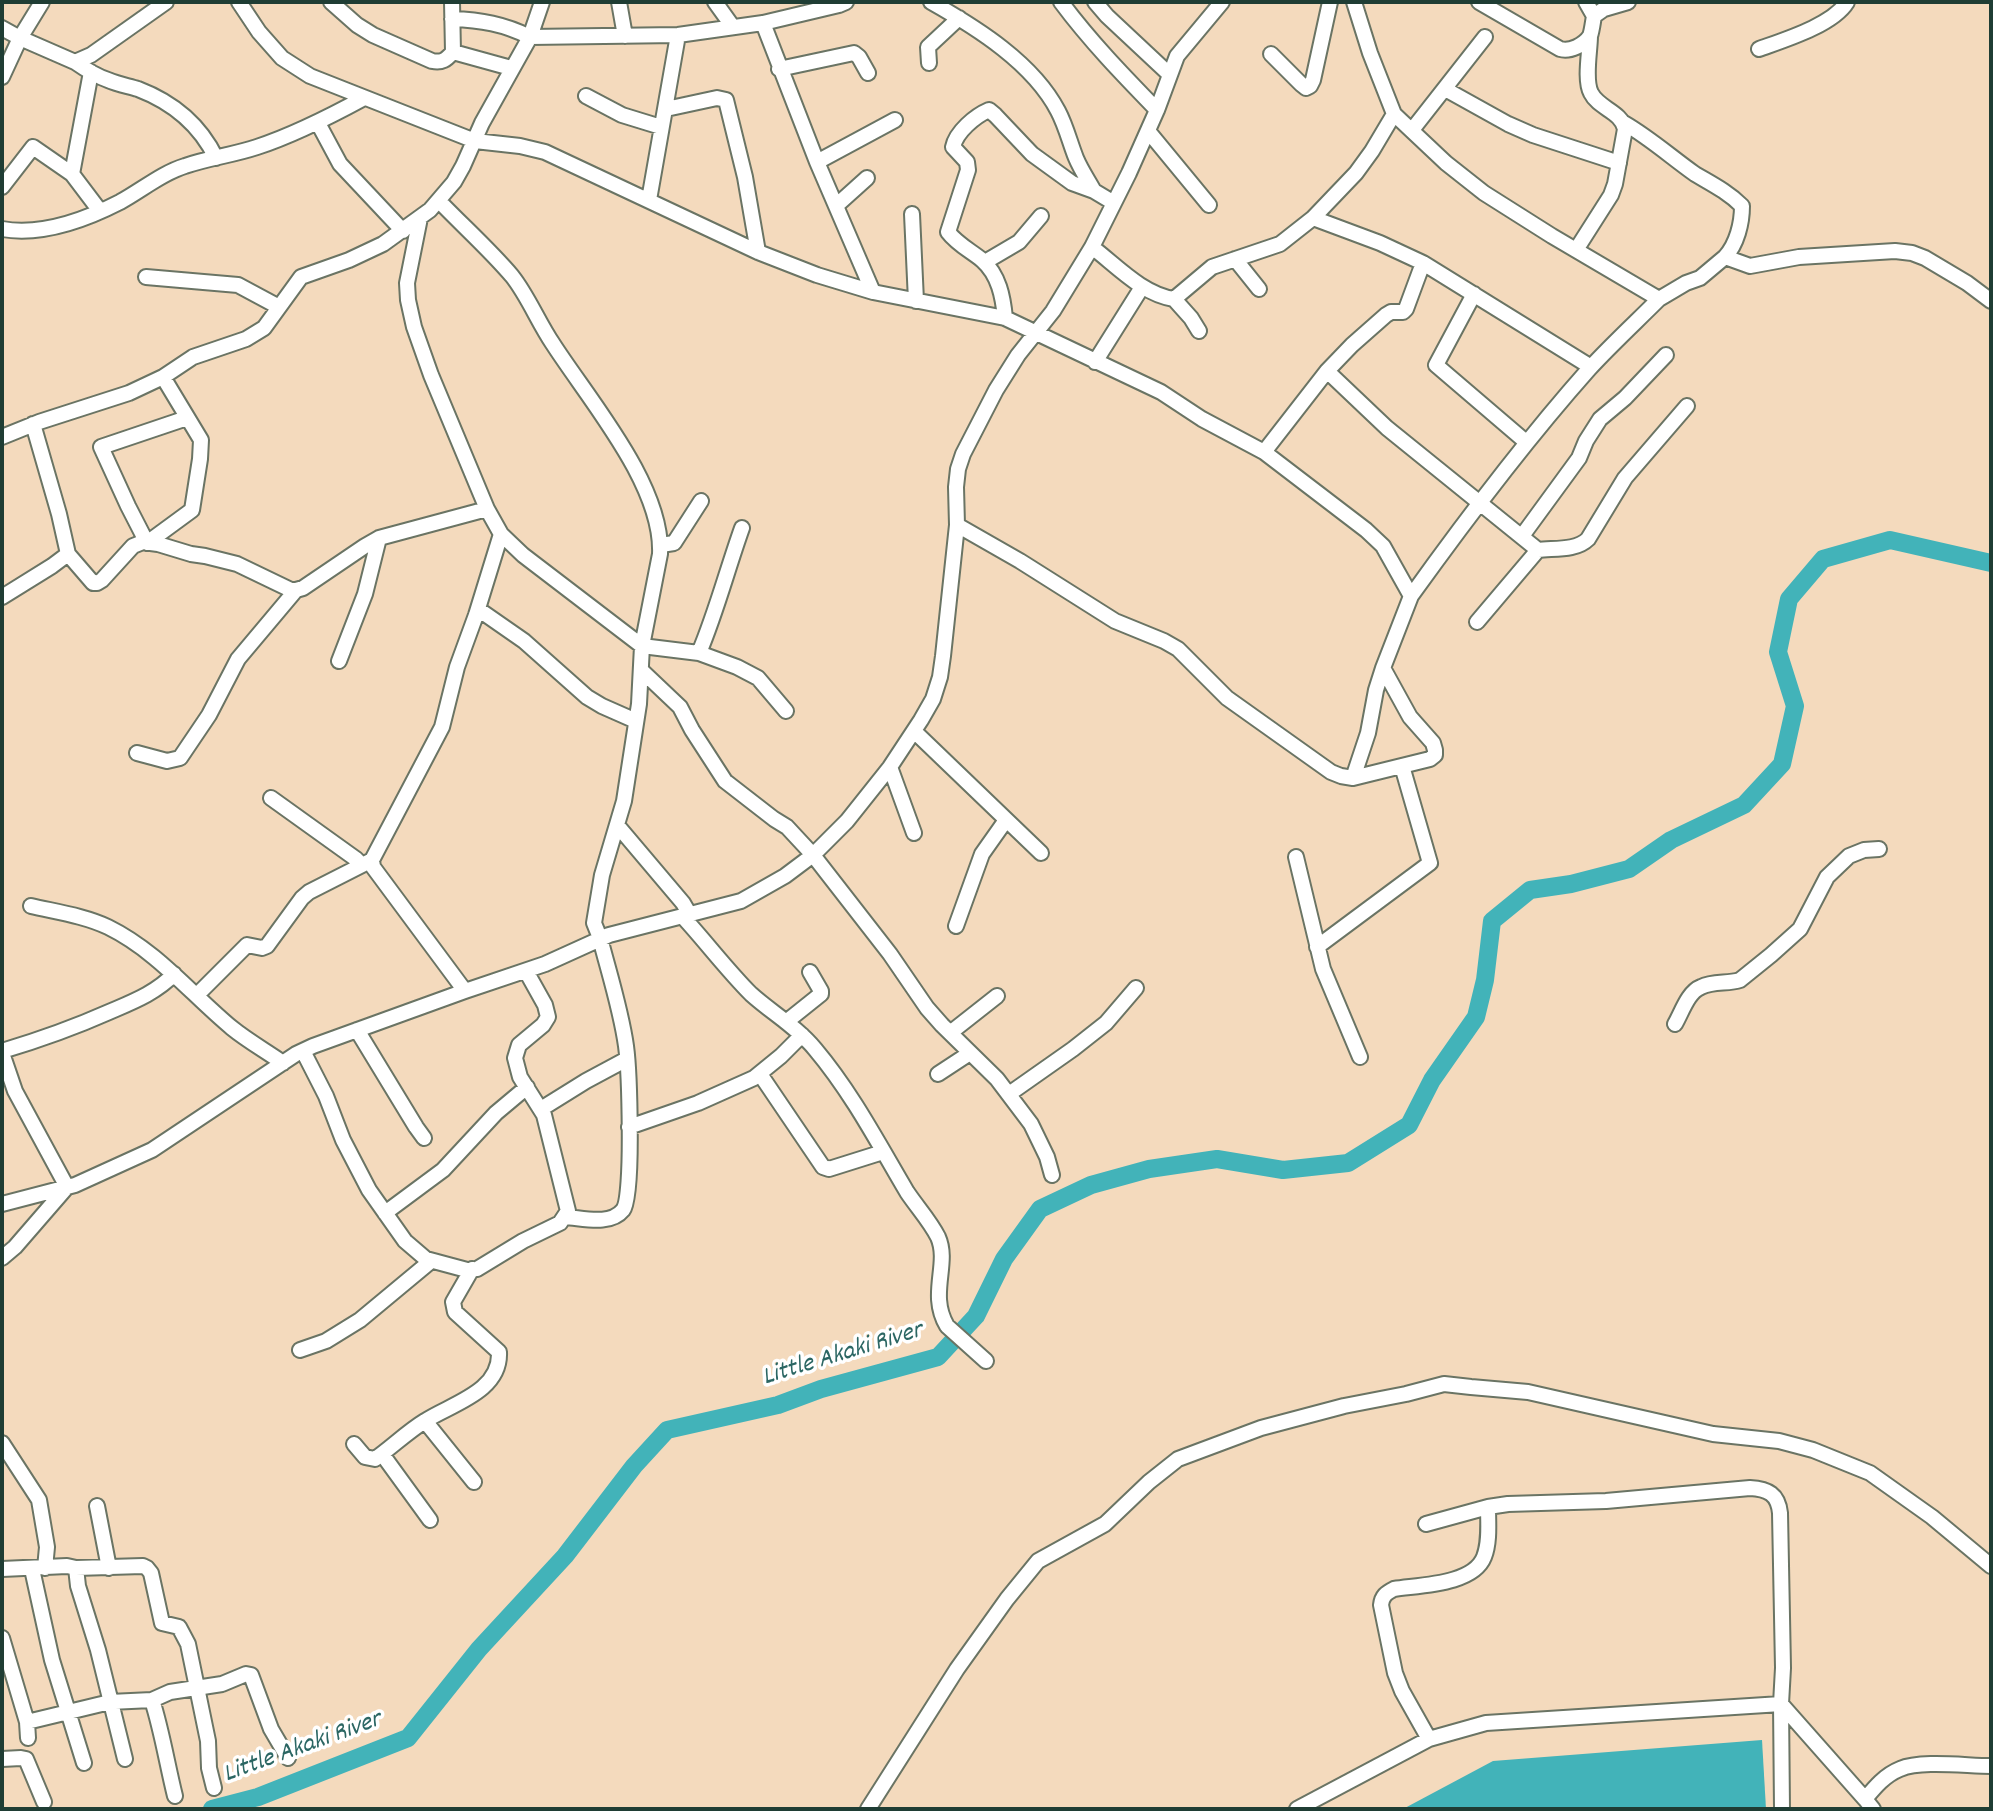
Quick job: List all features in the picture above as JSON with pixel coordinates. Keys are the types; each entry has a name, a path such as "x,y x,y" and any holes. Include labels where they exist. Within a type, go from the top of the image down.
{"street":[{"path":"2,77 20,38 42,2"},
{"path":"75,62 91,55 166,2"},
{"path":"239,2 259,32 282,58 310,76 475,141 545,152 758,252 817,275 873,292 1005,318 1161,392 1202,419 1264,452 1366,530 1383,546 1411,596"},
{"path":"331,2 373,35 439,62 446,60 453,52 452,2"},
{"path":"2,437 129,393 163,377 193,357 258,333 306,274 349,260 383,244 420,218 454,182 482,123 530,37 542,2"},
{"path":"619,2 625,36"},
{"path":"715,2 733,27"},
{"path":"931,2 959,18 1015,59 1043,88 1059,113 1077,160 1094,191"},
{"path":"1061,2 1117,69 1157,110"},
{"path":"1095,2 1169,74"},
{"path":"2,1204 67,1187 152,1150 303,1051 545,964 600,938 741,901 785,876 813,855 847,821 890,767 933,699 940,677 957,525 956,487 963,454 996,390 1018,355 1069,289 1092,247 1148,131 1177,56 1222,2"},
{"path":"1271,54 1301,84 1306,88 1310,86 1330,2"},
{"path":"1354,2 1394,114 1446,163 1484,193 1659,299"},
{"path":"1479,2 1560,49 1568,51 1576,48 1590,36"},
{"path":"1353,778 1368,733 1383,668 1411,596 1526,442 1591,367 1659,299 1700,278 1732,250 1742,206 1730,194 1624,123 1591,93 1588,82 1594,16 1586,2"},
{"path":"1594,16 1604,9 1628,2"},
{"path":"1759,49 1804,33 1834,16 1847,2"},
{"path":"452,19 482,20 530,37 678,35 763,23 840,3"},
{"path":"929,63 928,47 959,18"},
{"path":"763,23 817,162 873,292"},
{"path":"2,28 91,72 135,88 168,105 201,131 216,158"},
{"path":"649,200 678,35"},
{"path":"1412,130 1485,37"},
{"path":"453,52 511,68"},
{"path":"779,69 854,53 868,73"},
{"path":"72,174 91,72"},
{"path":"1445,89 1533,135 1619,163"},
{"path":"586,96 622,115 661,127"},
{"path":"2,229 18,232 41,230 77,221 120,202 175,170 256,147 318,123 364,98"},
{"path":"666,109 717,98 726,100 745,177 758,252"},
{"path":"1005,318 1003,295 985,262 948,232 968,170 967,162 952,143 973,120 989,110 1032,154 1072,183 1114,203"},
{"path":"1174,299 1212,267 1280,244 1313,218 1356,173 1394,114"},
{"path":"817,162 895,120"},
{"path":"318,123 340,164 403,231"},
{"path":"1576,250 1611,195 1624,123"},
{"path":"1148,131 1209,205"},
{"path":"2,187 33,147 72,174 100,211"},
{"path":"837,205 867,178"},
{"path":"439,201 512,276 553,344 604,417 643,485 658,525 661,545 642,646 636,721 624,801 603,866 594,923 626,1043 628,1199 624,1208 609,1220 565,1217"},
{"path":"912,214 916,301"},
{"path":"985,262 1019,242 1041,216"},
{"path":"420,218 407,283 414,327 487,509 501,534 523,555 642,646 699,653 737,667 758,678 786,711"},
{"path":"1313,218 1423,263 1591,367"},
{"path":"1092,247 1142,287 1174,299 1199,331"},
{"path":"1725,257 1750,266 1799,257 1895,251 1912,253 1967,283 1991,301"},
{"path":"1235,259 1259,289"},
{"path":"1264,452 1327,371 1352,345 1386,315 1406,309 1423,263"},
{"path":"146,277 238,285 279,307"},
{"path":"1095,362 1142,287"},
{"path":"1474,294 1436,365 1526,442"},
{"path":"1522,536 1579,458 1600,419 1666,355"},
{"path":"1327,371 1387,428 1538,550"},
{"path":"147,543 192,510 200,459 201,440 163,377"},
{"path":"1477,622 1538,550 1577,546 1588,539 1625,478 1687,406"},
{"path":"147,543 101,447 187,418"},
{"path":"33,424 68,554 93,583 97,583 133,546 147,543 237,564 296,590 379,538 487,509"},
{"path":"661,545 674,543 701,501"},
{"path":"957,525 1115,621 1178,649 1227,698 1341,776 1353,778 1430,759 1435,755 1433,743 1410,717 1383,668"},
{"path":"699,653 713,620 742,528"},
{"path":"197,995 247,945 267,946 309,892 367,863 442,727 457,667 501,534"},
{"path":"339,661 365,594 379,538"},
{"path":"2,597 68,554"},
{"path":"137,753 167,761 180,758 209,715 238,659 296,590"},
{"path":"478,609 524,641 587,697 636,721"},
{"path":"641,670 680,707 725,781 787,827 813,855 890,954 927,1008 997,1079 1031,1124 1052,1175"},
{"path":"914,731 1041,853"},
{"path":"1317,947 1430,863 1402,766"},
{"path":"890,767 914,833"},
{"path":"271,798 356,859 373,867 465,991"},
{"path":"956,926 982,854 1006,820"},
{"path":"617,825 683,903 686,916 750,993 802,1035 855,1103 939,1239 938,1299 942,1319 983,1359"},
{"path":"1675,1024 1692,994 1701,987 1740,980 1791,938 1800,929 1827,877 1849,856 1864,850 1879,849"},
{"path":"1296,857 1323,969 1360,1057"},
{"path":"31,906 106,926 147,951 232,1027 283,1063"},
{"path":"303,1051 369,1190 405,1241 431,1261 472,1269 486,1265 523,1241 560,1223 568,1211 541,1109 520,1077 515,1058 525,1039 548,1017 545,1005 526,971"},
{"path":"786,1022 821,994 810,972"},
{"path":"67,1187 21,1104 2,1052 59,1034 133,1002 160,988 174,974"},
{"path":"1009,1094 1106,1023 1136,988"},
{"path":"950,1033 997,996"},
{"path":"357,1030 424,1138"},
{"path":"629,1127 746,1082 760,1074 802,1035"},
{"path":"938,1074 970,1053"},
{"path":"541,1109 627,1059"},
{"path":"760,1074 823,1167 829,1169 883,1152"},
{"path":"385,1213 443,1170 496,1113 527,1087"},
{"path":"2,1258 67,1187"},
{"path":"300,1350 326,1341 360,1320 431,1261"},
{"path":"354,1444 365,1457 375,1459 425,1421 475,1393 491,1380 499,1352 453,1307 472,1269"},
{"path":"868,1809 957,1669 1038,1561 1105,1524 1178,1459 1261,1428 1444,1384 1528,1392 1713,1434 1813,1450 1870,1473 1932,1517 1991,1566"},
{"path":"425,1421 474,1482"},
{"path":"2,1443 39,1500 47,1547 38,1568 52,1660 84,1763"},
{"path":"382,1454 430,1520"},
{"path":"1426,1524 1508,1504 1606,1501 1750,1488 1760,1488 1775,1495 1780,1513 1782,1809"},
{"path":"97,1506 109,1568"},
{"path":"1429,1739 1395,1673 1382,1599 1386,1592 1394,1589 1450,1581 1480,1564 1485,1556 1488,1507"},
{"path":"2,1569 67,1566 147,1568 151,1573 162,1623 182,1629 188,1644 208,1741 209,1768 214,1788"},
{"path":"76,1568 78,1586 98,1650 125,1759"},
{"path":"2,1638 27,1722 28,1738"},
{"path":"27,1722 110,1702 152,1700 170,1692 222,1684 246,1674 251,1675 271,1729 288,1758"},
{"path":"152,1700 175,1796"},
{"path":"1297,1809 1429,1739 1486,1723 1781,1704"},
{"path":"1781,1704 1869,1804 1879,1782 1899,1769 1917,1765 1991,1766"},
{"path":"2,1759 26,1759 44,1802"}],"water":[{"path":"1762,1740 1766,1809 1403,1809 1493,1761"}],"waterway":[{"name":"Little Akaki River","path":"212,1809 258,1797 408,1738 479,1649 565,1556 634,1466 667,1430 778,1405 821,1389 938,1357 976,1316 1004,1259 1040,1209 1091,1185 1149,1169 1217,1159 1283,1170 1348,1163 1409,1125 1432,1080 1476,1017 1485,980 1492,921 1530,890 1571,884 1629,869 1671,840 1744,805 1782,764 1795,706 1778,652 1789,599 1823,559 1890,540 1991,563"}]}
